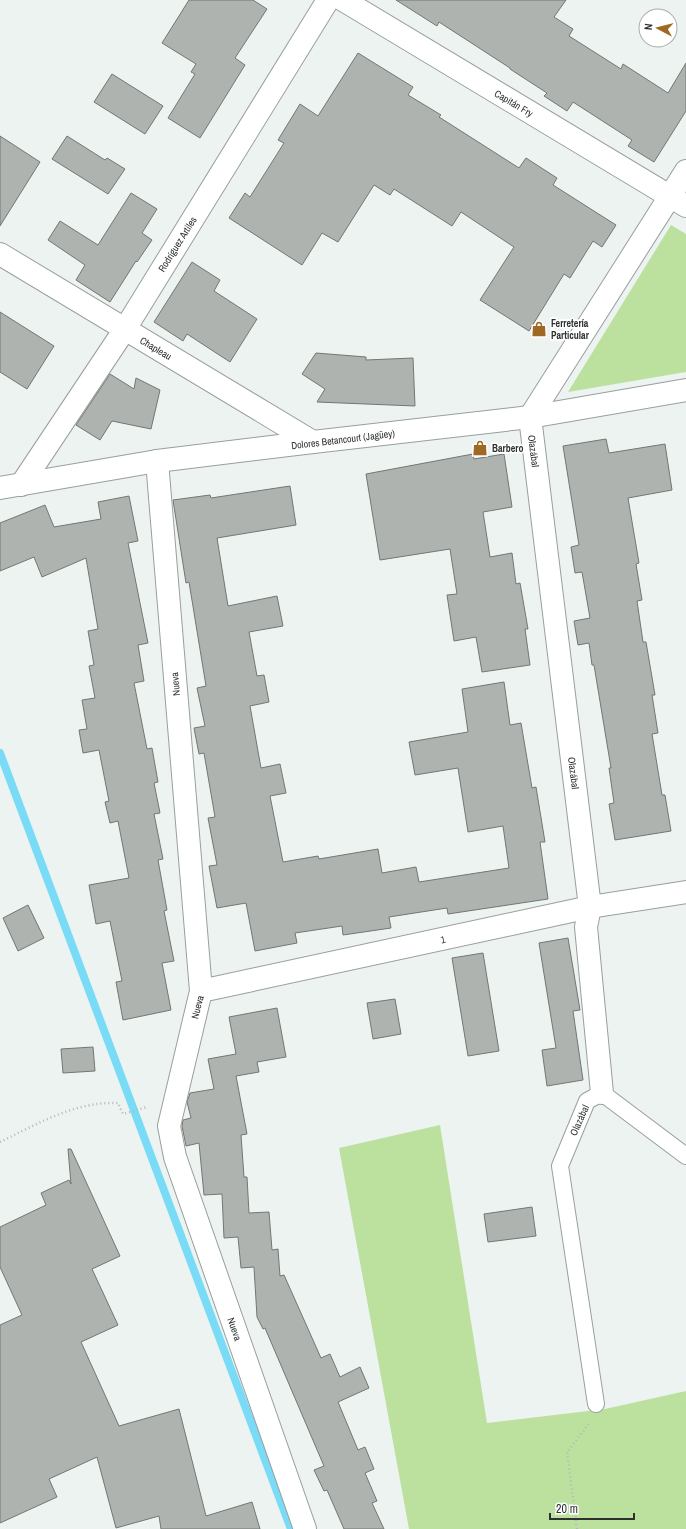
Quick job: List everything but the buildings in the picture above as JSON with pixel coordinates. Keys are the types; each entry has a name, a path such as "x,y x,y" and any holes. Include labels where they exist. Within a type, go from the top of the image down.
{"street":[{"name":"Rodríguez Artiles","path":"10,486 125,329 328,0"},
{"name":"Capitán Fry","path":"343,0 678,201"},
{"path":"530,417 678,201 686,171"},
{"name":"Chapleau","path":"0,254 312,442"},
{"name":"Dolores Betancourt (Jagüey)","path":"10,486 156,461 530,417 686,390"},
{"name":"Olazábal","path":"530,417 590,907 586,927 602,1093"},
{"name":"Nueva","path":"156,461 201,991 169,1126 175,1157 305,1529"},
{"name":"1","path":"201,991 590,907 686,892"}],"lane":[{"path":"602,1093 686,1156"},
{"name":"Olazábal","path":"596,1404 560,1166 587,1101 602,1093"}],"path":[{"path":"0,1142 57,1114 108,1102 118,1103 123,1114 146,1107"},
{"path":"577,1529 567,1452 585,1429 596,1404"}],"green space":[{"path":"671,225 686,234 686,372 568,392"},
{"path":"440,1125 487,1423 605,1409 686,1391 686,1529 409,1529 339,1148"}],"waterway":[{"path":"0,753 291,1529"}],"place":[{"name":"Ferretería Particular","path":"539,329"},
{"name":"Barbero","path":"480,448"}]}
